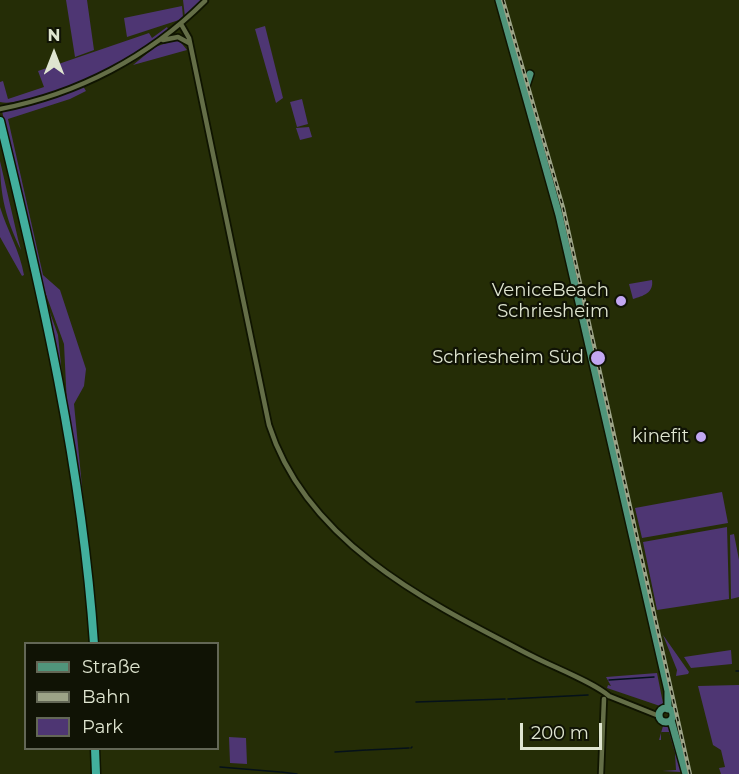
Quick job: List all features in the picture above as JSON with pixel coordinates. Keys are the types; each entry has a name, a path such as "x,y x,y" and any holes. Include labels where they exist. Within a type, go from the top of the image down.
{"highway":[{"path":"0,121 31,252 60,394 82,529 94,642"},
{"path":"0,144 56,404 76,530 89,642"},
{"path":"95,750 96,774"},
{"path":"100,750 101,774"}],"main road":[{"path":"500,0 576,284 668,691 663,722 671,720"},
{"path":"525,92 530,74"},
{"path":"663,712 672,714 671,720 686,774"}],"street":[{"path":"3,109 58,93 101,76 161,41 204,1 212,0"},
{"path":"180,25 188,41 269,424 280,455 298,486 315,508 362,553 410,591 599,689 608,697 650,711 663,712"},
{"path":"161,41 176,37 188,41"},
{"path":"601,774 608,697"}],"green space":[{"path":"66,0 87,0 94,50 75,57"},
{"path":"183,0 201,0 185,17"},
{"path":"182,6 183,17 179,20 127,37 124,18"},
{"path":"265,26 283,98 276,103 255,29"},
{"path":"167,27 168,29 141,51 104,71 46,94 12,102 0,102 0,82 3,81 8,99 44,87 38,71 149,33 152,38"},
{"path":"178,39 187,50 133,65 155,47"},
{"path":"83,86 86,91 70,99 8,119 43,275 60,290 86,369 84,386 74,404 86,528 67,406 64,344 40,278 2,111 31,104"},
{"path":"302,99 308,124 297,127 290,102"},
{"path":"309,127 312,137 300,140 296,128"},
{"path":"0,161 21,250 5,207"},
{"path":"0,207 20,257 24,275 22,276 0,237"},
{"path":"652,280 650,291 633,299 629,284"},
{"path":"44,296 58,335 63,385"},
{"path":"722,492 728,523 642,538 635,508"},
{"path":"727,527 729,599 657,610 643,542"},
{"path":"734,534 739,560 739,597 731,599 730,535"},
{"path":"663,635 689,672 688,674 676,676 677,670"},
{"path":"731,650 732,664 691,668 684,657"},
{"path":"657,673 663,703 660,706 607,688 608,685 611,686 606,677"},
{"path":"739,685 739,774 721,774 719,768 725,767 721,750 713,745 698,686"},
{"path":"663,726 671,728 681,772 662,771 676,770 675,753 669,732 661,732"},
{"path":"229,737 246,738 247,764 230,763"}],"waterway":[{"path":"609,680 654,677"},
{"path":"508,699 588,695"},
{"path":"416,702 505,699"},
{"path":"367,750 409,748"},
{"path":"335,752 366,750"},
{"path":"220,767 280,772"},
{"path":"281,772 297,774"}],"railway":[{"path":"503,0 563,207 690,774"}],"place":[{"name":"VeniceBeach Schriesheim","path":"621,301"},
{"name":"Schriesheim Süd","path":"598,358"},
{"name":"kinefit","path":"701,437"}]}
